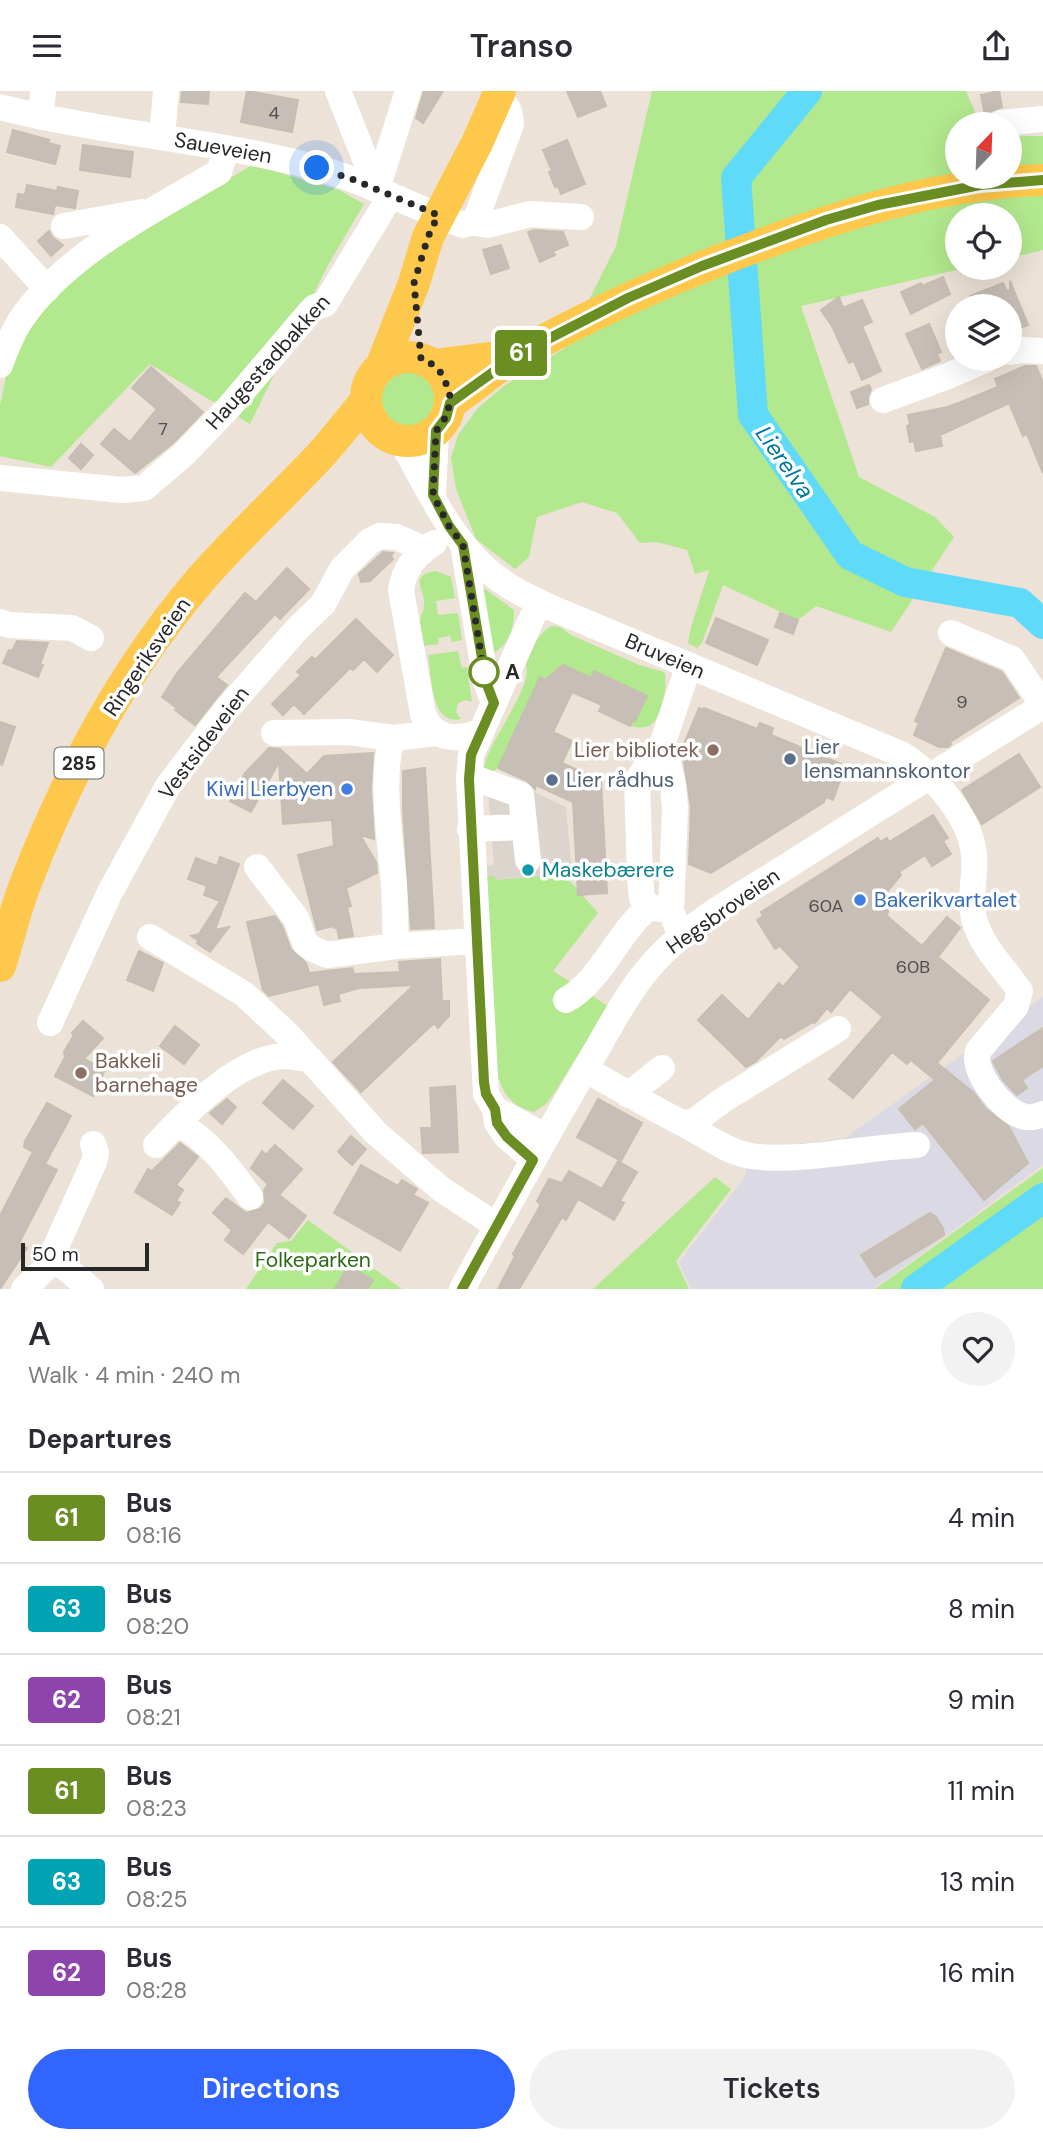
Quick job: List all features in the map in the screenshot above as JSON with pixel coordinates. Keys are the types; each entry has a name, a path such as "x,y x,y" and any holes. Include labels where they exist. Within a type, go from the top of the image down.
{"main road":[{"path":"381,367 414,283 428,237 499,94"},
{"path":"450,403 517,355 628,298 692,270 810,227 909,197 980,185 1043,180"},
{"path":"414,283 427,362 447,382 450,403 446,418 436,431"},
{"path":"381,367 400,358 427,362 517,355"},
{"name":"Ringeriksveien","path":"0,966 23,892 57,810 86,750 129,678 200,581 247,528 316,460 366,400 369,384 381,367"},
{"path":"366,400 371,421 393,439"},
{"name":"Ringeriksveien","path":"316,460 393,439 417,441 436,431"}],"street":[{"path":"162,137 166,91"},
{"path":"338,91 384,192"},
{"name":"Haugestadbakken","path":"0,478 136,491 154,482 230,406 309,313 315,307 325,304 384,192 408,91"},
{"path":"438,215 463,225 475,219 511,124 510,112 499,94"},
{"name":"Saueveien","path":"0,107 42,104 162,137 317,168 438,215"},
{"path":"1022,121 1043,119"},
{"path":"0,365 19,322 56,279 154,209 219,172 226,150"},
{"path":"64,226 154,209"},
{"path":"471,222 488,225 530,214 581,217"},
{"path":"0,237 47,289"},
{"path":"1022,350 1043,351"},
{"path":"883,400 959,371"},
{"path":"433,495 436,431"},
{"name":"Bruveien","path":"393,439 433,495 460,540 493,575 540,602 903,755 930,775 959,815 972,845 972,902 974,919 982,941 1020,991 1016,1006 978,1051 975,1059 977,1067 996,1095 1015,1113 1031,1118 1043,1114"},
{"name":"Vestsideveien","path":"50,1023 103,905 168,786 225,711 297,629 309,621 323,604 342,569 370,541 380,536 397,537 422,552"},
{"path":"436,733 423,714 401,590 403,576 422,552 433,544 460,540 486,682 494,703"},
{"path":"533,1160 507,1137 497,1123 495,1109 486,1094 484,1082 469,776 471,755 540,602"},
{"path":"0,622 20,626 72,628 90,638"},
{"path":"951,633 1012,659 1043,705"},
{"path":"681,936 660,909 642,898 636,781 663,742 688,665"},
{"name":"Hegsbroveien","path":"462,1289 585,1069 643,975 681,936 1043,705"},
{"path":"274,733 349,732 393,738 436,733 454,738 482,731"},
{"path":"393,738 387,752 388,836 394,888 396,946"},
{"path":"660,909 675,808 663,742"},
{"path":"469,776 521,795 528,860"},
{"path":"470,829 524,827"},
{"path":"257,867 296,918 305,943 327,955 396,946 476,941"},
{"path":"566,1000 581,992 635,918 660,909"},
{"path":"150,937 244,994 275,1021 384,1141 441,1189 497,1226"},
{"path":"684,1124 696,1120 734,1093 838,1029"},
{"path":"156,1145 206,1094 247,1068 279,1057 294,1056 311,1060"},
{"path":"628,1095 662,1068"},
{"path":"585,1069 628,1095 739,1153 766,1157 917,1146"},
{"path":"495,1109 546,1137"},
{"path":"177,1123 204,1143 228,1166 250,1197"},
{"path":"91,1289 57,1260 53,1253 94,1161 96,1153 93,1145"},
{"path":"24,1289 57,1260"}],"shaded area":[{"path":"484,768 566,807 572,873 495,880 495,876 487,876 486,866 494,865 488,791 483,790"},
{"path":"1043,997 1043,1165 873,1289 691,1289 679,1262 745,1177 750,1150 845,1138"}],"green space":[{"path":"652,91 966,91 975,112 945,112 945,189 1022,189 1022,136 1043,136 1043,250 1022,255 1022,203 945,203 945,273 801,306 859,477 935,517 954,537 891,632 816,606 798,620 723,585 702,643 697,648 688,643 709,570 695,574 687,550 657,542 640,543 617,513 582,502 537,517 529,557 515,569 476,539 456,489 451,458 458,435 478,408 504,386 565,348 616,246"},
{"path":"252,165 339,190 364,204 328,265 250,424 150,364 51,467 0,456 0,405 10,358 67,277"},
{"path":"401,370 413,370 428,378 436,393 436,405 428,420 413,428 401,428 386,420 378,405 378,393 386,378"},
{"path":"436,571 451,577 455,598 436,601 438,615 458,613 462,640 452,642 450,636 438,638 439,644 424,646 420,622 424,600 420,580 427,573"},
{"path":"478,584 514,610 513,624 505,643 495,652 488,654"},
{"path":"552,626 560,627 571,635 639,665 664,672 665,691 659,713 648,726 630,726 646,695 595,671 591,678 563,665 546,680 540,677 498,767 493,772 484,768 487,757 523,686 527,674 526,665 533,648 542,633"},
{"path":"458,651 462,668 467,667 472,702 466,700 458,703 456,712 461,719 451,719 443,715 434,697 428,655"},
{"path":"564,874 598,913 553,971 608,1006 555,1092 546,1104 534,1112 519,1106 508,1097 496,1070 487,876 496,876 496,880"},
{"path":"1043,1168 1043,1289 875,1289"},
{"path":"715,1177 731,1189 676,1261 689,1289 593,1289"},
{"name":"Folkeparken","path":"308,1220 402,1289 246,1289 277,1243 291,1241"}],"building":[{"path":"182,91 209,91 208,104 181,102"},
{"path":"247,91 298,100 292,132 241,122"},
{"path":"424,91 443,91 423,123 416,118"},
{"path":"567,91 600,91 606,106 578,117"},
{"path":"999,91 1002,107 984,112 981,95"},
{"path":"13,130 49,140 48,143 60,146 55,164 7,152"},
{"path":"567,140 585,184 561,194 558,186 555,187 543,150"},
{"path":"83,145 133,152 130,177 80,170"},
{"path":"27,185 57,191 58,187 78,191 75,208 55,205 53,214 16,207 18,194 25,195"},
{"path":"49,231 52,237 63,245 51,256 38,241"},
{"path":"528,232 563,232 568,245 553,251 555,255 540,262"},
{"path":"501,245 509,268 491,274 483,250"},
{"path":"943,277 950,294 945,294 945,297 911,314 901,292 921,283 922,286"},
{"path":"1010,281 1015,294 975,294 1003,283 1006,290 1010,291"},
{"path":"839,297 843,308 862,300 872,322 862,326 881,371 862,380 854,361 849,363 832,326 821,310"},
{"path":"1022,310 1028,325 1022,327"},
{"path":"929,324 941,352 937,354 940,361 922,369 906,334"},
{"path":"1036,366 1043,382 1043,473 1027,434 1023,436 1009,403 940,435 942,446 916,451 914,441 910,442 908,415 948,407 998,387 995,379 1013,371 1022,371 1022,367"},
{"path":"151,367 203,412 173,443 135,473 101,444 114,429 130,442 157,409 132,388"},
{"path":"869,385 871,389 868,404 857,408 851,392"},
{"path":"81,444 93,455 81,469 69,458"},
{"path":"383,552 393,553 393,559 370,581 361,582 359,574"},
{"path":"287,568 309,589 280,619 275,614 216,677 227,685 195,725 162,697 177,673 245,593 256,602"},
{"path":"780,613 798,620 793,634 775,627"},
{"path":"716,618 768,640 757,665 706,643"},
{"path":"356,619 393,655 377,672 364,659 353,670 350,668 304,714 294,704 283,715 272,704 301,675 297,672 312,657 315,660"},
{"path":"17,641 48,643 38,677 3,663"},
{"path":"946,648 1002,672 1019,698 950,742 948,747 939,747 914,735 919,723 915,721"},
{"name":"Lier rådhus","path":"563,665 591,678 594,671 647,696 630,726 599,711 602,705 572,692 553,732 572,741 562,763 601,781 607,893 578,895 573,802 536,785 535,789 527,781 498,768 540,677 545,680"},
{"path":"699,708 757,729 760,723 773,728 771,735 851,768 846,780 841,778 833,800 826,797 824,802 711,873 689,864 691,807 684,744"},
{"path":"0,722 15,727 2,765 0,764"},
{"path":"269,748 280,749 307,774 324,756 373,753 371,790 374,839 360,835 376,862 377,873 346,888 351,906 347,907 353,936 339,938 337,927 333,926 317,930 298,855 334,846 332,820 283,824 279,762 251,812 230,801 245,773"},
{"path":"1019,754 1040,787 982,824 962,790"},
{"path":"425,768 434,928 411,929 403,771"},
{"path":"933,815 948,838 943,841 951,854 932,866 925,855 899,872 901,875 886,893 890,900 887,916 922,946 947,917 960,928 938,957 989,1000 937,1063 974,1093 986,1109 1009,1127 1028,1163 984,1200 923,1123 915,1129 899,1109 935,1080 911,1060 907,1064 892,1052 853,1098 829,1079 883,1017 850,989 831,1012 827,1008 815,1023 784,1039 781,1036 755,1062 746,1067 698,1020 722,995 748,1020 779,983 783,987 800,967 780,946 775,949 757,920 763,916 761,912 878,838 880,842 887,838 889,842"},
{"path":"220,857 239,864 225,903 204,895 207,886 188,879 196,858 217,866"},
{"path":"219,903 224,905 215,930 229,927 210,952 191,936 199,934"},
{"path":"275,916 291,949 306,963 309,973 352,968 354,974 400,972 399,962 440,959 442,1001 449,1001 449,1016 438,1028 434,1023 361,1092 333,1062 414,985 359,988 338,994 340,1001 324,1005 319,984 269,996 263,990 247,922"},
{"path":"139,951 163,963 153,991 127,980"},
{"path":"83,1021 103,1038 84,1059 105,1070 93,1096 55,1076 74,1035 72,1033"},
{"path":"175,1026 199,1045 184,1064 160,1046"},
{"path":"1043,1028 1043,1066 1022,1080 1027,1088 1017,1095 1003,1080 993,1061"},
{"path":"283,1080 313,1106 293,1129 263,1103"},
{"path":"455,1086 458,1152 423,1153 421,1128 432,1128 430,1088"},
{"path":"227,1099 236,1107 222,1124 210,1113"},
{"path":"598,1099 642,1123 621,1161 577,1137"},
{"path":"47,1103 71,1116 45,1164 57,1170 19,1243 27,1248 0,1289 0,1216 33,1152 24,1147 25,1141"},
{"path":"351,1136 366,1149 352,1165 338,1152"},
{"path":"180,1143 198,1157 176,1185 183,1190 176,1201 180,1203 172,1215 135,1192 148,1169 152,1171"},
{"path":"275,1145 302,1169 279,1195 306,1216 289,1238 268,1222 243,1254 225,1240 232,1230 213,1213 226,1198 246,1213 260,1209 265,1203 264,1190 268,1184 251,1168 262,1151 266,1155"},
{"path":"618,1161 637,1172 620,1201 624,1203 614,1220 578,1199 566,1220 562,1217 519,1289 498,1289 515,1256 513,1254 540,1206 537,1201 549,1179 562,1183 569,1171 602,1189"},
{"path":"361,1165 398,1186 402,1180 417,1189 413,1195 428,1203 400,1251 334,1213"},
{"path":"930,1213 943,1228 944,1235 875,1277 861,1255"},
{"path":"348,1266 373,1280 367,1289 335,1289"}],"waterway":[{"name":"Lierelva","path":"807,91 736,178 753,415 850,555 905,582 1020,603 1043,624"},
{"name":"Lierelva","path":"916,1289 1043,1198"}],"bus line":[{"name":"61","path":"462,1289 533,1160 507,1137 497,1123 495,1109 486,1094 484,1082 469,779 471,755 494,703 486,682 463,545 449,526 433,495 436,431 448,414 450,403 517,355 628,298 702,266 826,220 909,197 980,185 1043,180"}],"place":[{"name":"A","path":"484,672"},
{"name":"Lier bibliotek","path":"713,750"},
{"name":"Lier lensmannskontor","path":"790,759"},
{"name":"Lier rådhus","path":"552,780"},
{"name":"Kiwi Lierbyen","path":"347,789"},
{"name":"Maskebærere","path":"528,870"},
{"name":"Bakerikvartalet","path":"860,900"},
{"name":"Bakkeli barnehage","path":"81,1073"}],"route":[{"path":"317,168 352,179 438,215 428,237 414,283 421,359 434,365 447,382 450,392 448,414 436,431 433,495 449,526 463,545 484,672"}]}
